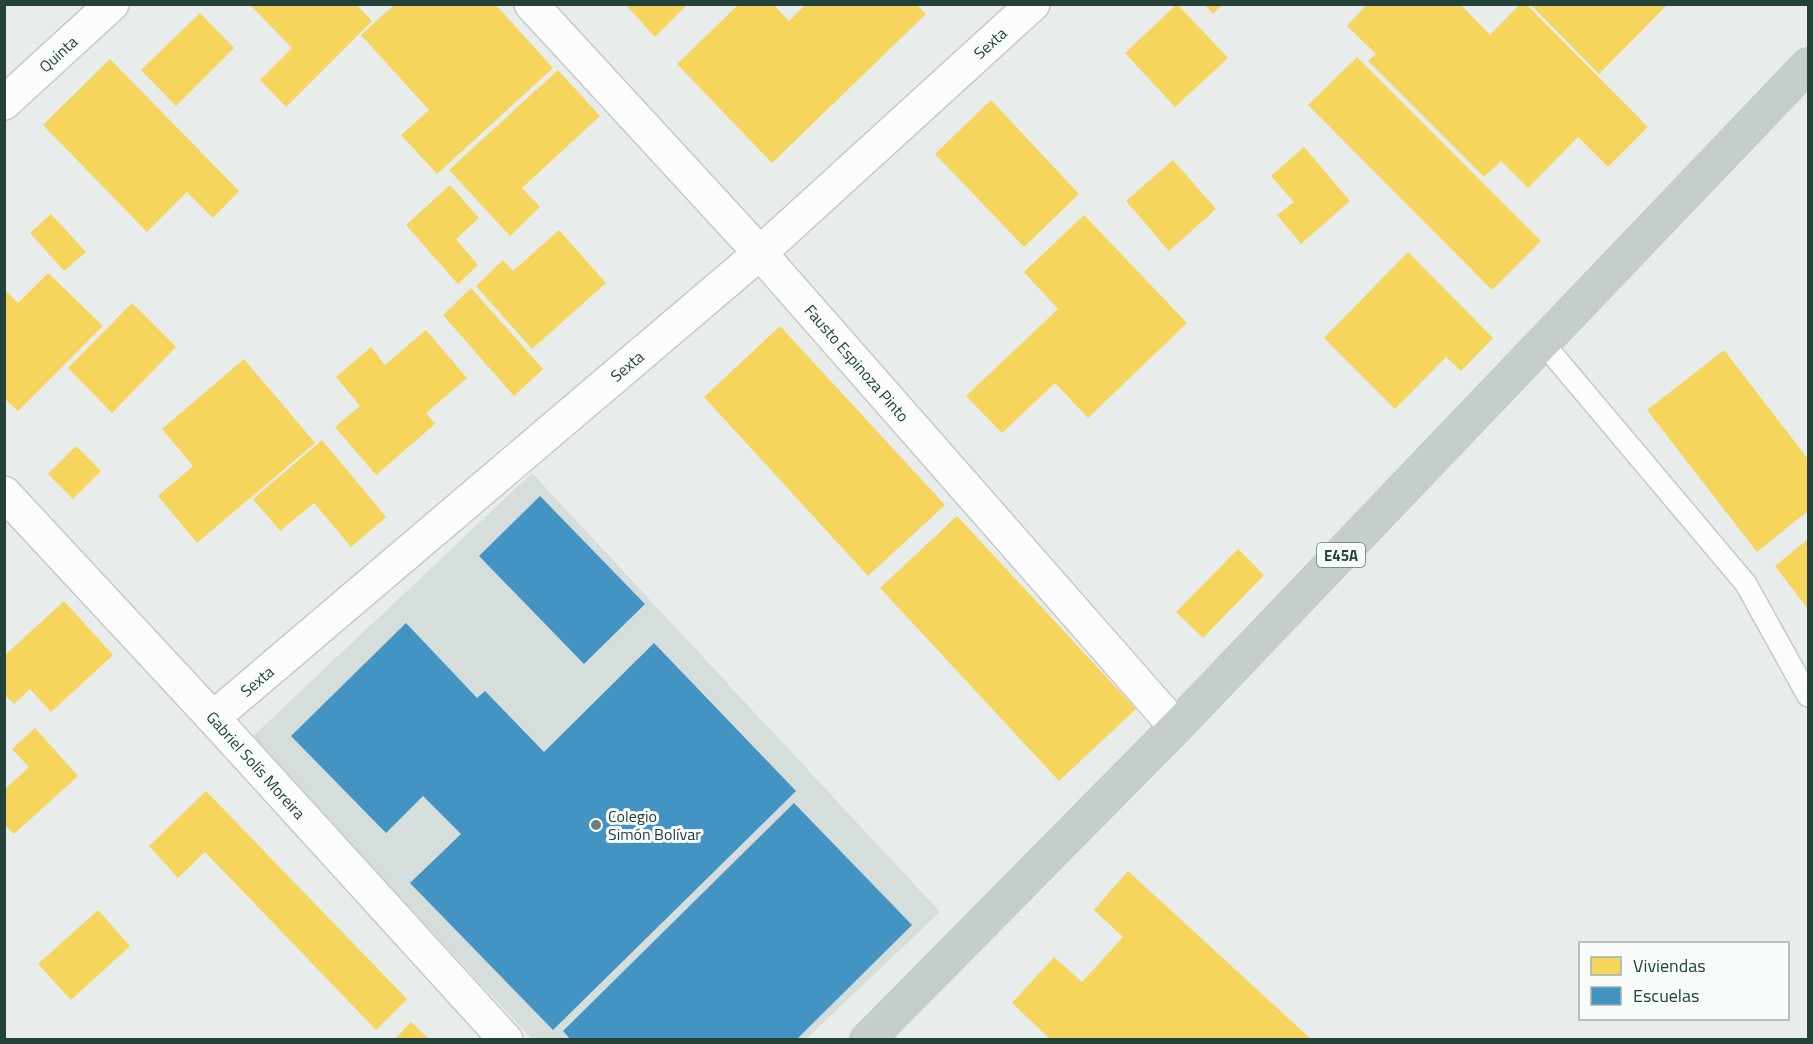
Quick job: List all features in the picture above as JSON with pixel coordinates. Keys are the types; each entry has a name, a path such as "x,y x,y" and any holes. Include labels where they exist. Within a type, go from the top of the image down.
{"highway":[{"name":"E45A","path":"867,1040 1176,727 1809,65"}],"street":[{"name":"Quinta","path":"4,103 112,4"},
{"name":"Fausto Espinoza Pinto","path":"531,4 760,253 1176,727"},
{"name":"Sexta","path":"213,718 760,253 1033,4"},
{"name":"Gabriel Solís Moreira","path":"4,493 213,718 506,1040"}],"lane":[{"path":"1543,343 1746,584 1809,696"}],"shaded area":[{"name":"Colegio Simón Bolívar","path":"532,473 940,912 806,1039 532,1039 251,738"}],"building: Viviendas":[{"path":"249,4 356,4 372,21 286,107 260,80 292,48"},
{"path":"395,4 495,4 553,68 437,174 401,135 429,110 361,35"},
{"path":"625,4 688,4 655,37"},
{"path":"739,4 773,4 789,21 806,4 916,4 926,14 772,163 677,64"},
{"path":"1177,4 1228,58 1175,107 1125,53"},
{"path":"1204,4 1223,4 1213,14"},
{"path":"1367,4 1460,4 1490,35 1520,4 1526,4 1648,127 1608,167 1578,137 1528,188 1501,161 1484,177 1368,61 1376,54 1347,26"},
{"path":"1530,4 1668,4 1599,74"},
{"path":"200,13 234,48 176,106 141,70"},
{"path":"1357,57 1541,241 1492,290 1308,105"},
{"path":"110,59 239,191 213,218 187,192 147,232 43,125"},
{"path":"558,70 600,116 522,188 540,207 510,236 449,170"},
{"path":"991,100 1079,194 1024,247 935,154"},
{"path":"1304,147 1350,201 1301,244 1277,215 1294,202 1271,176"},
{"path":"1173,160 1216,209 1169,251 1126,201"},
{"path":"450,185 479,218 456,239 478,265 458,284 406,225"},
{"path":"51,214 86,252 64,271 30,233"},
{"path":"1084,215 1187,323 1088,418 1055,383 1002,433 966,396 1058,309 1024,272"},
{"path":"559,230 606,283 532,349 476,286 503,260 513,271"},
{"path":"1408,252 1493,338 1461,371 1446,357 1395,409 1324,338"},
{"path":"48,273 103,326 18,411 4,398 4,289 18,303"},
{"path":"471,288 543,369 514,396 443,315"},
{"path":"132,303 176,347 112,413 68,368"},
{"path":"780,326 945,505 868,576 704,397"},
{"path":"426,330 467,378 426,413 435,424 376,475 335,427 360,406 336,377 371,347 385,365"},
{"path":"1724,350 1808,459 1808,511 1757,552 1647,410"},
{"path":"244,359 315,443 197,543 158,496 193,466 162,429"},
{"path":"322,440 386,517 351,547 314,503 280,531 253,499"},
{"path":"76,446 101,471 73,499 48,474"},
{"path":"957,516 1136,709 1059,781 880,588"},
{"path":"1808,539 1808,609 1775,566"},
{"path":"1238,549 1264,575 1203,638 1176,612"},
{"path":"64,601 113,655 51,712 30,689 14,704 4,694 4,656"},
{"path":"35,728 78,776 14,834 4,824 4,790 29,767 12,749"},
{"path":"206,791 407,999 376,1030 205,852 178,878 149,846"},
{"path":"1128,871 1312,1040 1051,1040 1012,1003 1054,957 1082,982 1123,937 1094,910"},
{"path":"98,910 130,946 71,1000 38,964"},
{"path":"411,1022 430,1040 394,1040"}],"building: Escuelas":[{"path":"540,496 645,604 584,664 479,556"},
{"path":"406,623 477,698 485,691 544,752 654,643 796,791 553,1030 410,883 461,834 423,796 386,833 291,736"},
{"path":"794,803 912,925 796,1040 571,1040 563,1031"}],"place":[{"name":"Colegio Simón Bolívar","path":"596,825"}]}
